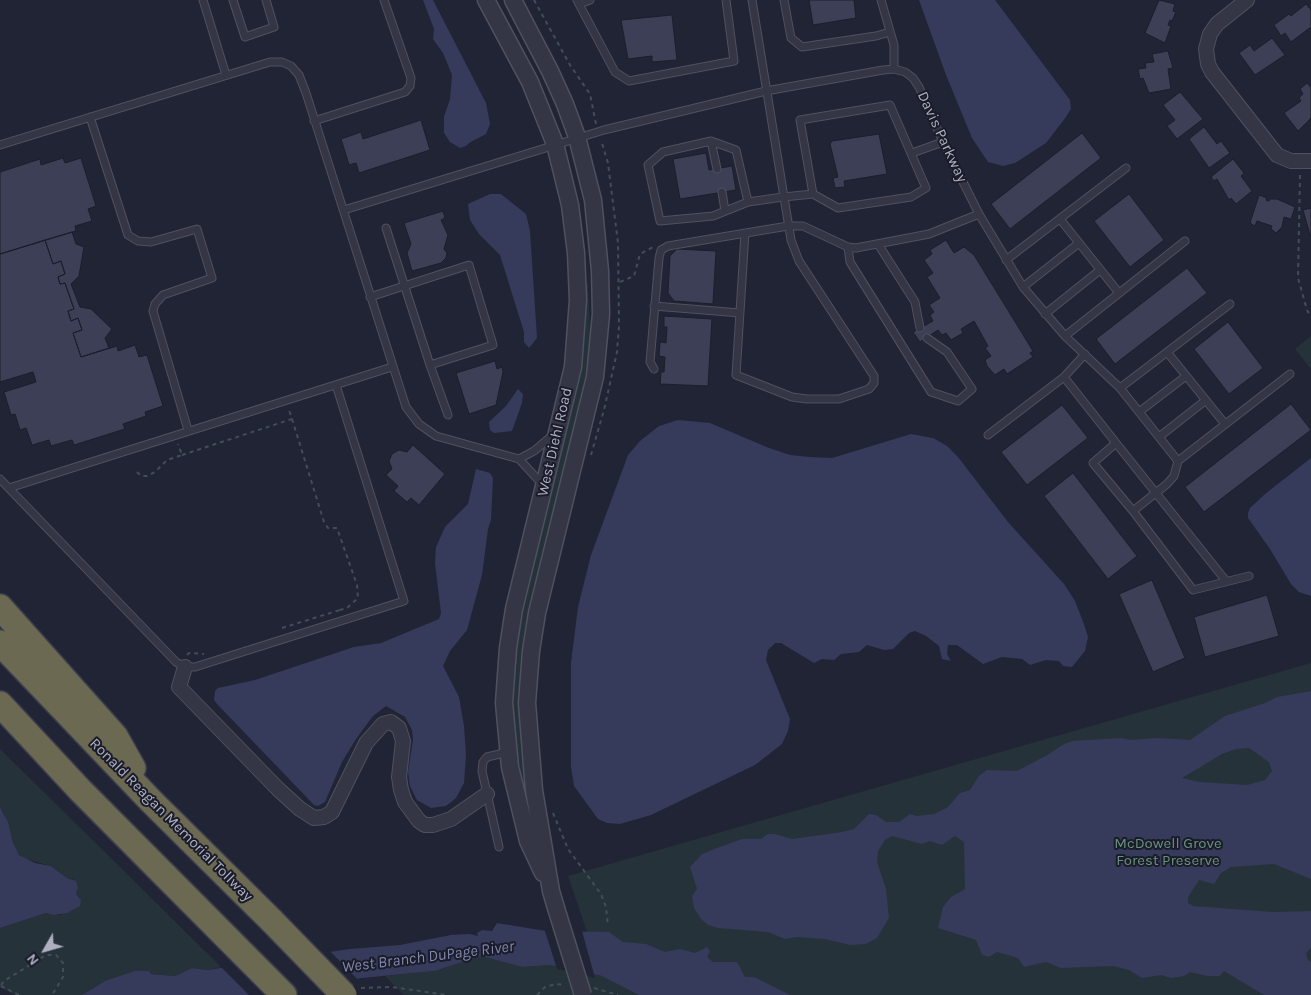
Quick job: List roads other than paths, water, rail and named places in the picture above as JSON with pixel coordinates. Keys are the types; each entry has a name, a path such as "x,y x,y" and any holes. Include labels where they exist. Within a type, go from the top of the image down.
{"highway":[{"path":"0,607 115,736 151,801"},
{"name":"Ronald Reagan Memorial Tollway","path":"0,643 151,801 348,992"},
{"path":"0,704 80,790 284,995"},
{"path":"0,727 80,790"}],"street":[{"name":"West Diehl Road","path":"486,0 530,82 555,144 572,219 578,300 573,367 514,609 508,648 504,703 510,767 528,841 551,890"},
{"name":"West Diehl Road","path":"513,0 566,104 588,176 597,226 601,314 598,355 586,417 537,613 531,651 527,703 530,759 551,890 583,995"},
{"path":"1248,0 1217,24 1210,34 1206,49 1208,64 1212,72 1269,147 1282,158 1306,162"},
{"path":"183,666 179,687 278,789 300,810 314,818 324,817 332,812 366,743 383,724 391,722 399,728 403,741 399,777 401,790 406,802 419,821 425,825 433,825 451,819 487,794"}],"lane":[{"path":"203,0 226,75"},
{"path":"233,0 245,37 274,27 266,0"},
{"path":"314,122 405,92 410,86 411,78 384,0"},
{"path":"590,0 578,2 615,72 630,80 734,61 726,0"},
{"path":"745,233 736,375 792,397 840,399 869,389 874,383 874,376 800,261 791,240 752,0"},
{"path":"784,0 791,38 802,47 808,48 890,32"},
{"path":"344,210 576,137 766,91 894,69 894,45 881,0"},
{"path":"0,145 270,62 282,62 291,66 300,75 406,408 426,431 446,440 519,459 544,487"},
{"name":"Davis Parkway","path":"894,69 909,75 919,87 943,142 979,214 1023,287 1065,336 1120,388 1178,461"},
{"path":"748,202 736,150 712,141 663,152 648,165 660,221 713,216 748,202 813,194 838,208 911,197 926,188 890,106 800,120 813,194"},
{"path":"90,117 128,235 138,241 151,242 197,229 212,278 163,294 155,304 153,311 188,430"},
{"path":"712,141 717,169"},
{"path":"912,153 943,142"},
{"path":"1006,260 1126,168"},
{"path":"722,192 726,211"},
{"path":"654,369 650,362 654,306 661,250 668,246 788,226 803,226 848,247 856,248 941,231 979,214"},
{"path":"1060,219 1119,293"},
{"path":"386,228 404,288 448,415"},
{"path":"1065,336 1185,241"},
{"path":"1023,287 1079,243"},
{"path":"878,244 915,302 920,328"},
{"path":"848,247 850,262 931,392 958,401 972,389 947,352 927,338"},
{"path":"370,298 468,265 493,345 430,365"},
{"path":"1045,314 1100,270"},
{"path":"1120,388 1230,304"},
{"path":"654,306 740,313"},
{"path":"1167,352 1225,424"},
{"path":"988,435 1064,377 1085,354"},
{"path":"9,488 392,367"},
{"path":"1133,511 1174,476 1178,461 1290,374"},
{"path":"1139,412 1186,376"},
{"path":"1064,377 1226,581"},
{"path":"0,479 176,662 183,666 195,667 404,601 336,385"},
{"path":"1159,437 1206,400"},
{"path":"519,459 539,448 559,430"},
{"path":"1116,443 1093,463 1133,511 1193,590 1248,576"},
{"path":"499,847 482,771 483,762 492,755 508,752"}],"water":[{"path":"423,0 433,0 486,103 490,124 486,134 460,148 450,142 444,133 444,117 450,99 452,75 443,53 433,39 434,29"},
{"path":"919,0 995,0 1070,100 1071,109 1046,143 1015,163 1003,166 988,162 972,138 946,75"},
{"path":"490,194 501,194 526,214 530,231 537,338 529,348 524,342 524,332 500,255 479,234 470,220 468,204"},
{"path":"518,389 523,394 522,403 512,431 494,433 490,430 489,422 506,406"},
{"path":"678,420 710,423 769,448 790,455 810,457 832,458 911,434 933,438 947,446 958,457 1008,522 1064,584 1075,601 1084,624 1088,637 1085,651 1072,667 1063,666 1059,661 1046,660 1030,665 1022,659 1002,657 983,664 957,645 948,645 947,654 951,661 942,659 939,646 926,636 915,631 909,633 893,649 884,650 867,645 859,652 841,654 834,660 822,659 814,663 781,643 775,643 768,650 766,660 790,719 788,731 782,744 755,765 651,815 620,824 607,823 598,819 574,786 571,767 571,663 578,607 591,555 628,455 640,441 659,426"},
{"path":"1311,458 1311,596 1299,592 1291,584 1270,549 1248,518 1248,513 1250,508 1265,494"},
{"path":"476,469 490,473 493,478 491,520 488,529 482,575 467,630 450,651 443,666 459,697 466,755 464,783 456,798 446,806 431,808 417,800 410,786 408,772 413,740 412,730 405,717 386,706 373,716 356,739 342,762 325,802 318,806 314,805 217,704 214,700 215,691 218,688 255,680 354,647 381,643 439,619 441,613 435,563 436,547 445,527 468,504"},
{"path":"1311,691 1311,879 1274,864 1231,867 1221,873 1214,884 1199,880 1188,897 1188,903 1193,906 1273,912 1311,911 1311,947 1306,954 1311,962 1311,995 1264,995 1224,971 1220,976 1207,976 1190,972 1184,976 1171,978 1161,975 1142,978 1129,970 1113,966 1061,968 1046,962 1024,967 1018,958 997,952 989,957 982,955 976,940 938,928 943,907 951,897 965,889 964,842 955,836 942,845 930,841 922,844 892,836 885,840 878,851 877,862 886,889 889,918 877,938 866,944 850,945 825,939 797,937 785,939 768,932 718,928 708,925 701,919 694,908 692,896 697,889 690,867 702,854 717,848 742,839 761,839 768,834 792,839 842,832 854,829 869,814 876,815 886,822 899,822 910,814 917,816 934,814 948,807 960,793 970,790 979,776 987,770 1017,771 1064,744 1073,741 1121,738 1130,740 1157,738 1190,740 1225,716 1265,703 1277,697","holes":["1249,748 1269,762 1272,771 1265,780 1247,785 1200,782 1182,778 1222,754 1236,749"]},
{"path":"0,807 8,822 13,842 19,855 35,863 51,866 67,878 76,881 78,888 76,894 81,900 80,906 67,913 54,915 46,913 0,928"},
{"name":"West Branch DuPage River","path":"497,923 546,931 609,932 623,942 646,944 665,952 680,949 695,953 707,947 710,951 707,957 713,962 737,962 745,977 754,977 790,995 639,995 602,976 550,965 522,967 481,956 435,971 362,978 245,995 82,995 105,981 135,971 149,971 151,974 175,976 192,968 207,970 350,949 400,945 451,935 469,934 478,936 477,933 482,930 492,931"}],"park label":[{"name":"McDowell Grove Forest Preserve","path":"1168,852"}]}
